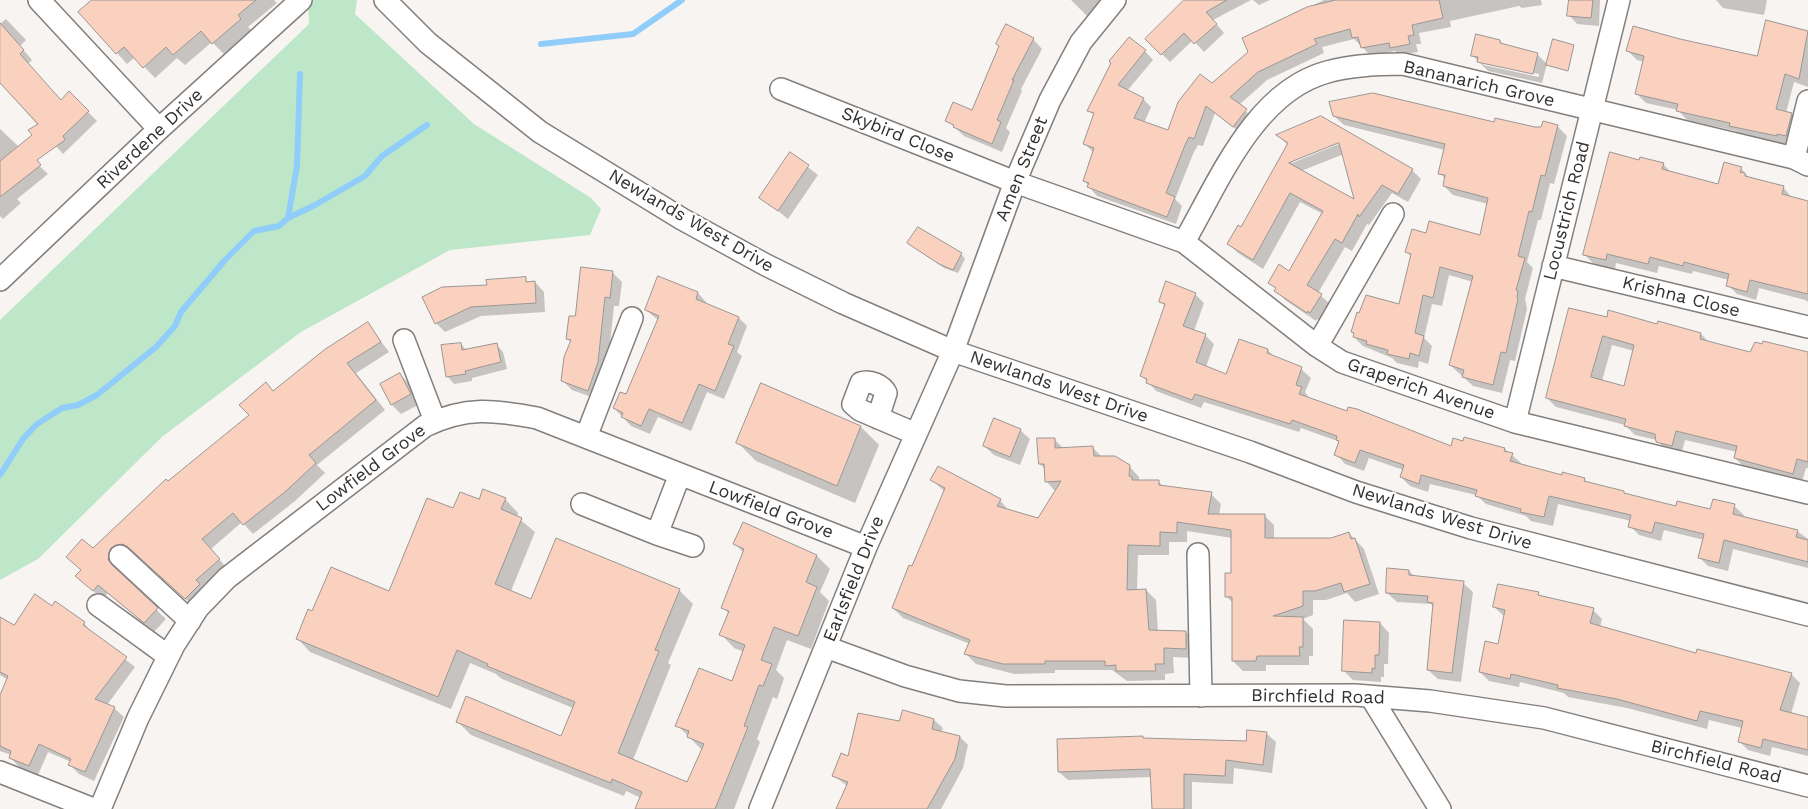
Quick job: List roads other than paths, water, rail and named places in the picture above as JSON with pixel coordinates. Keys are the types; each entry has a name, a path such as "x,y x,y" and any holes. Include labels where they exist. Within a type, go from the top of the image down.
{"street":[{"path":"40,0 159,129"},
{"name":"Riverdene Drive","path":"0,280 159,129 301,0"},
{"name":"Newlands West Drive","path":"385,0 428,43 540,132 682,220 766,265 843,303 953,351 1250,452 1356,492 1471,528 1808,615"},
{"name":"Amen Street","path":"953,351 1015,182 1050,100 1077,50 1116,0"},
{"name":"Locustrich Road","path":"1514,422 1620,0"},
{"name":"Bananarich Grove","path":"1184,242 1249,129 1277,99 1301,82 1326,72 1365,64 1403,64 1801,161 1808,101"},
{"name":"Skybird Close","path":"781,89 1015,182"},
{"name":"Graperich Avenue","path":"1015,182 1184,242 1317,346 1342,362 1514,422 1808,493"},
{"path":"1317,346 1393,214"},
{"name":"Krishna Close","path":"1553,266 1808,327"},
{"path":"586,437 632,318"},
{"path":"404,340 435,421"},
{"name":"Earlsfield Drive","path":"760,809 866,547 953,351"},
{"name":"Lowfield Grove","path":"100,809 138,718 168,656 198,608 228,578 425,426 452,415 491,410 537,418 866,547"},
{"path":"878,418 916,434"},
{"path":"657,534 680,474"},
{"path":"582,504 657,534 693,546"},
{"path":"1198,554 1201,696"},
{"path":"120,556 190,621"},
{"path":"98,605 168,656"},
{"name":"Birchfield Road","path":"826,647 905,676 959,691 1006,696 1370,696 1430,701 1544,718 1808,786"},
{"path":"1370,696 1440,809"},
{"path":"0,772 93,809"}],"waterway":[{"path":"541,44 633,34 682,0"},
{"path":"288,218 297,166 300,74"},
{"path":"0,475 23,439 37,424 62,408 78,405 97,395 156,347 175,326 181,312 225,260 254,231 279,226 288,218 315,205 365,176 382,156 427,125"}]}
